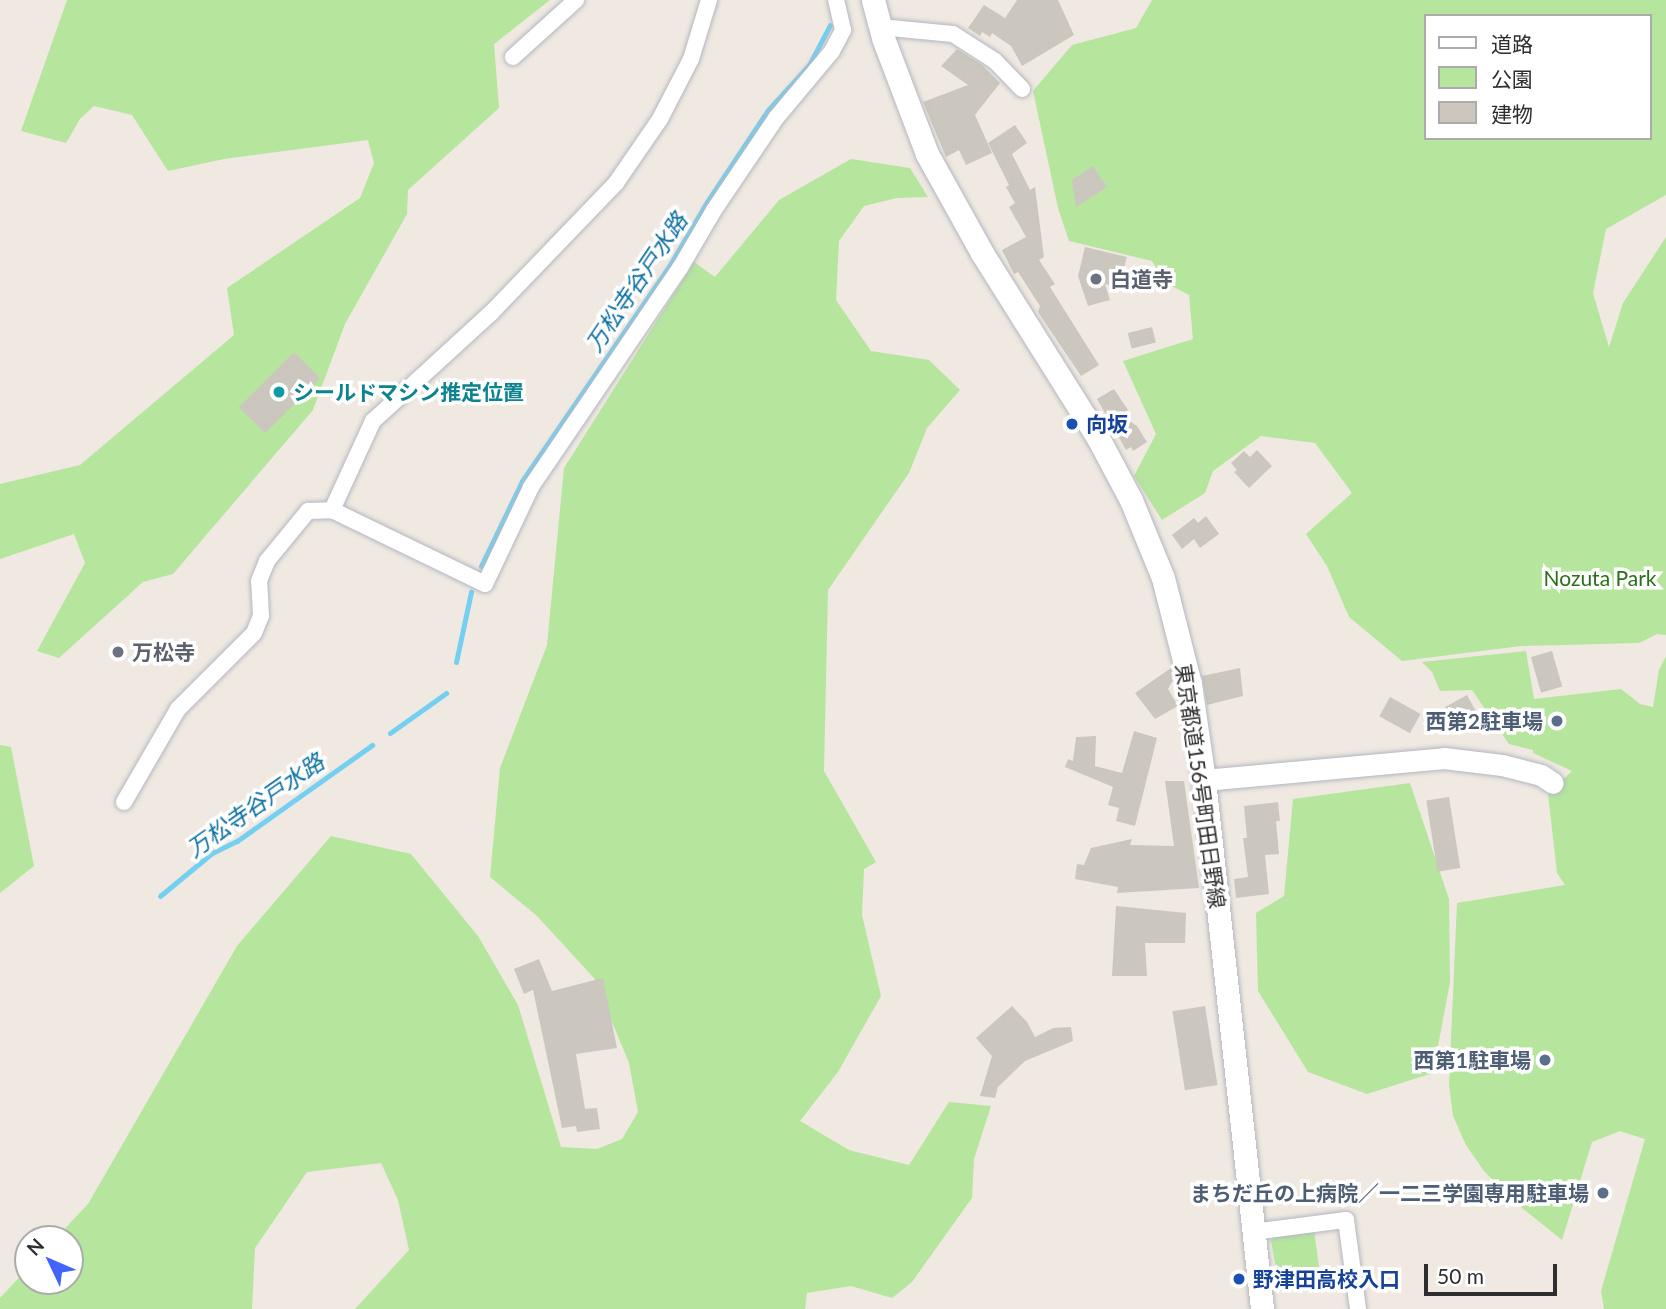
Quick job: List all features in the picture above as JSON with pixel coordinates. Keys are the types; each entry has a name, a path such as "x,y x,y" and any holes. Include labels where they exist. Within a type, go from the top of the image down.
{"main road":[{"name":"東京都道156号町田日野線","path":"873,0 908,107 951,202 1097,436 1139,518 1163,578 1182,646 1204,780 1262,1309"}],"street":[{"path":"513,57 576,0"},
{"path":"332,510 373,421 491,313 586,218 616,183 660,119 685,71 709,0"},
{"path":"124,802 178,709 254,633 261,616 259,581 267,561 307,511 332,510 485,584 537,477 680,268 714,210 776,118 832,51 843,30 836,0"},
{"path":"880,26 953,34 995,61 1022,89"},
{"path":"1204,780 1444,758 1502,765 1541,775 1553,783"},
{"path":"1253,1232 1346,1220 1358,1268 1358,1309"}],"green space":[{"path":"67,0 550,0 494,44 499,108 408,190 407,214 345,324 313,410 173,574 143,582 59,658 37,651 85,563 74,534 0,559 0,484 80,465 234,335 227,288 360,198 374,163 368,140 224,159 168,171 132,115 94,106 80,119 66,143 21,131"},
{"path":"1152,0 1666,0 1666,195 1606,229 1593,293 1609,347 1623,303 1666,237 1666,635 1657,634 1639,643 1521,646 1402,661 1349,617 1327,566 1306,534 1352,493 1315,443 1261,436 1213,471 1205,493 1162,520 1134,476 1156,434 1123,361 1193,339 1189,295 1166,283 1152,261 1069,241 1058,208 1033,91 1072,45 1136,28"},
{"path":"851,159 910,168 928,197 897,198 864,206 839,241 836,300 871,351 929,360 960,390 927,428 909,473 828,590 824,771 876,862 864,869 862,915 881,996 838,1072 800,1121 849,1150 909,1165 949,1102 991,1106 974,1159 972,1198 912,1282 892,1298 851,1286 807,1293 805,1309 355,1309 409,1250 398,1200 381,1163 307,1172 255,1248 252,1309 0,1309 0,1298 14,1283 14,1295 84,1295 84,1225 68,1225 88,1204 237,946 331,836 411,854 478,936 518,1005 561,1147 597,1149 622,1139 638,1112 629,1063 594,978 537,916 490,877 500,768 547,645 564,468 694,262 715,277 779,200"},
{"name":"Nozuta Park","path":"1526,651 1534,699 1621,689 1640,704 1653,707 1659,670 1666,656 1666,1309 1604,1309 1601,1291 1645,1139 1620,1131 1592,1142 1562,1240 1512,1200 1484,1171 1466,1145 1453,1116 1449,1085 1457,903 1565,885 1557,873 1548,794 1572,771 1533,753 1533,750 1509,744 1472,690 1440,691 1432,672 1422,662"},
{"path":"0,745 11,747 34,866 0,893"},
{"path":"1410,783 1449,899 1450,982 1433,1073 1367,1094 1308,1072 1258,991 1256,913 1284,896 1293,799"},
{"path":"1314,1230 1320,1274 1278,1279 1271,1241 1274,1235"}],"building":[{"path":"1017,0 1058,0 1074,35 1022,66 1011,46 992,33 990,37 982,32 980,36 968,28 984,5 1005,18"},
{"path":"957,49 982,65 1000,83 975,115 992,153 966,165 959,150 946,157 923,102 968,85 941,66"},
{"path":"1015,125 1027,143 1012,154 1030,190 1035,187 1044,257 1039,260 1055,284 1050,287 1099,365 1081,376 1038,312 1040,306 1018,272 1014,274 1002,250 1026,237 1009,207 1015,203 988,143"},
{"path":"1093,166 1107,187 1076,207 1072,180"},
{"path":"1085,247 1127,257 1118,288 1105,284 1110,300 1088,306 1078,276"},
{"path":"1152,327 1156,343 1132,349 1128,333"},
{"name":"シールドマシン推定位置","path":"294,352 320,378 265,433 239,407"},
{"path":"1114,389 1128,410 1120,415 1137,426 1147,442 1133,451 1131,447 1126,450 1097,399"},
{"path":"1257,450 1272,466 1249,488 1234,472 1237,470 1231,463 1244,451 1250,457"},
{"path":"1206,516 1219,534 1200,548 1194,539 1182,549 1172,535 1194,518 1198,523"},
{"path":"1552,651 1562,687 1541,693 1531,657"},
{"path":"1171,668 1174,678 1168,689 1178,706 1155,719 1135,693"},
{"path":"1240,668 1243,696 1207,705 1202,676"},
{"path":"1467,695 1478,715 1456,727 1445,707"},
{"path":"1390,697 1421,714 1410,733 1379,716"},
{"path":"1134,731 1157,738 1135,826 1116,821 1119,808 1108,805 1113,787 1065,767 1068,759 1073,761 1076,737 1096,736 1095,766 1122,773"},
{"path":"1165,781 1184,781 1199,888 1117,893 1118,887 1075,879 1077,864 1084,865 1091,848 1132,839 1130,845 1174,846"},
{"path":"1449,797 1460,868 1438,872 1426,801"},
{"path":"1278,802 1280,821 1276,821 1279,854 1265,855 1269,894 1236,898 1234,879 1248,877 1243,838 1247,838 1244,806"},
{"path":"1116,906 1186,913 1185,943 1145,943 1147,976 1112,976"},
{"path":"539,959 552,991 603,978 617,1048 576,1054 585,1109 597,1108 600,1129 577,1132 576,1126 562,1128 533,990 524,994 514,969"},
{"path":"1012,1006 1027,1022 1035,1037 1053,1028 1071,1027 1073,1041 1025,1061 998,1087 995,1098 980,1096 992,1056 976,1038"},
{"path":"1205,1006 1218,1085 1185,1090 1172,1011"}],"waterway":[{"name":"万松寺谷戸水路","path":"481,566 522,481 671,263 707,202 768,110 809,65 830,25"},
{"name":"万松寺谷戸水路","path":"456,662 471,592"},
{"name":"万松寺谷戸水路","path":"390,733 446,693"},
{"name":"万松寺谷戸水路","path":"160,896 212,853 237,841 372,745"}],"place":[{"name":"白道寺","path":"1096,279"},
{"name":"シールドマシン推定位置","path":"279,392"},
{"name":"向坂","path":"1072,424"},
{"name":"万松寺","path":"118,652"},
{"name":"西第2駐車場","path":"1557,721"},
{"name":"西第1駐車場","path":"1545,1060"},
{"name":"まちだ丘の上病院／一二三学園専用駐車場","path":"1603,1193"},
{"name":"野津田高校入口","path":"1239,1279"}]}
